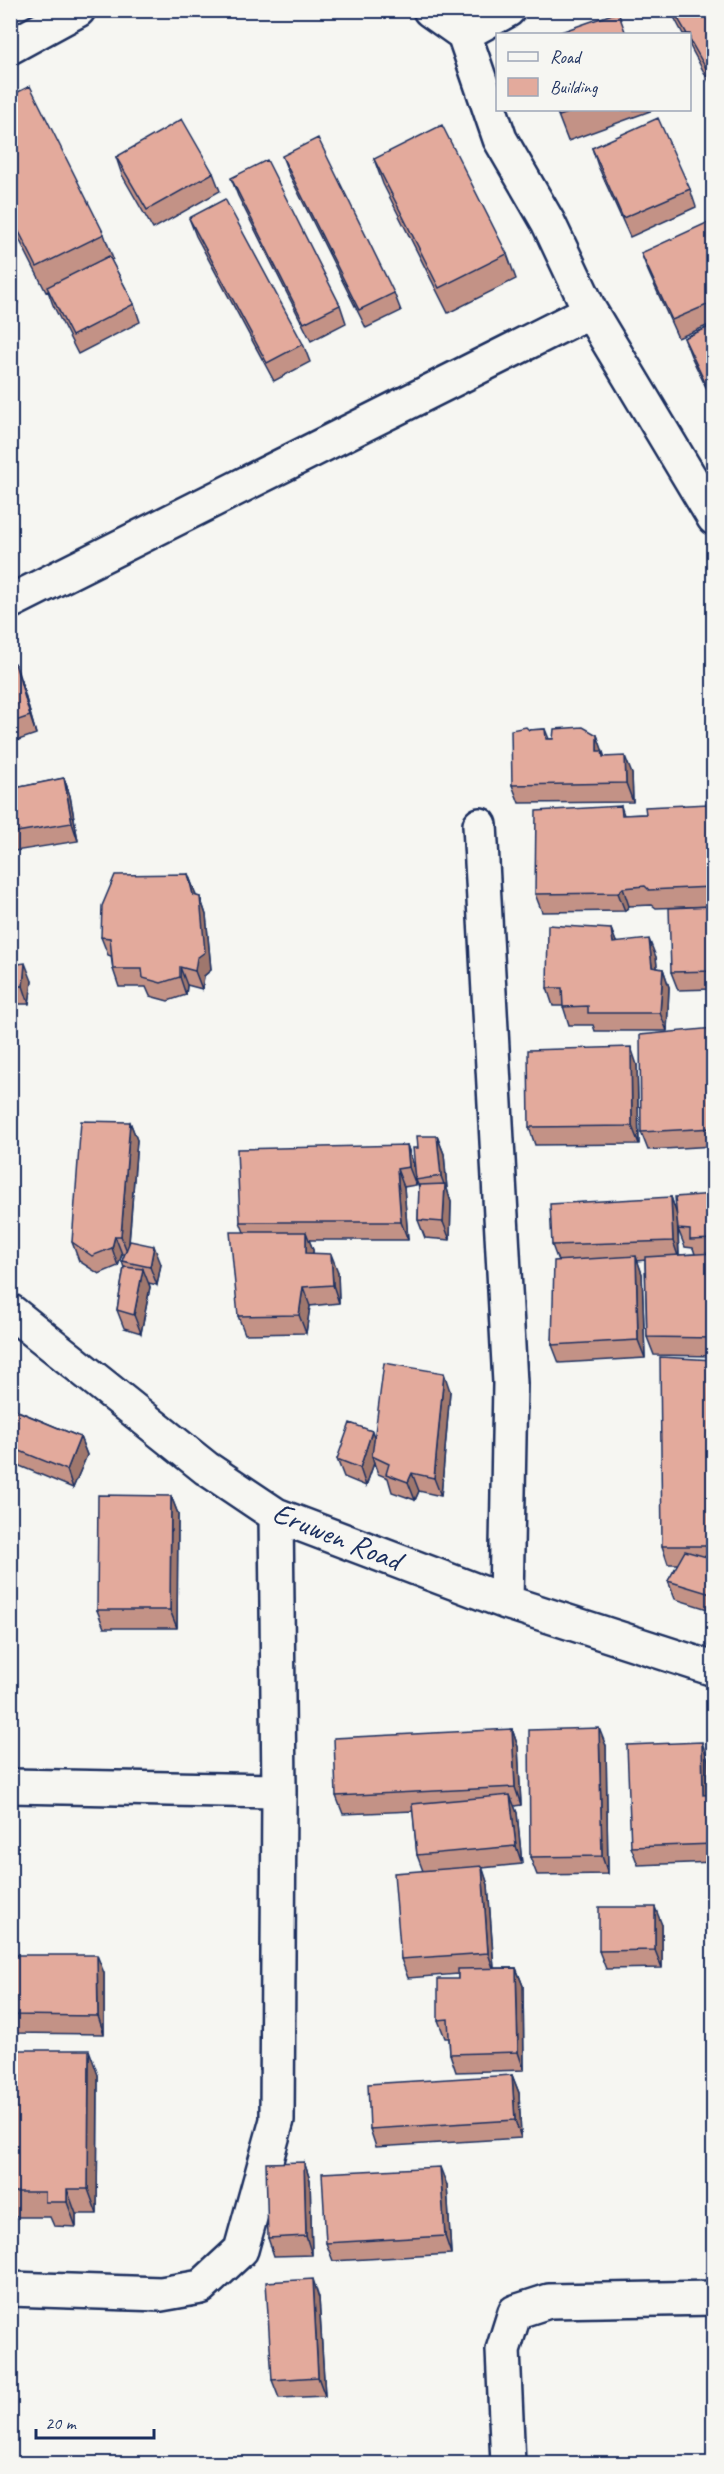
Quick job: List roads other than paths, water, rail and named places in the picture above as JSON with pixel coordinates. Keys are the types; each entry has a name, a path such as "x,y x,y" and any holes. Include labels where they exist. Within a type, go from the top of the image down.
{"street":[{"path":"10,46 78,10"},
{"path":"430,10 464,34 500,139 548,222 590,310 714,518"},
{"path":"464,34 508,10"},
{"path":"10,602 590,310"},
{"path":"480,825 510,1383 506,1602"},
{"name":"Eruwen Road","path":"10,1311 206,1468 276,1515 506,1602 714,1669"},
{"path":"10,2289 161,2294 201,2287 242,2250 277,2120 279,1791 276,1515"},
{"path":"10,1786 279,1791"},
{"path":"508,2463 504,2350 515,2312 549,2301 714,2298"}]}
